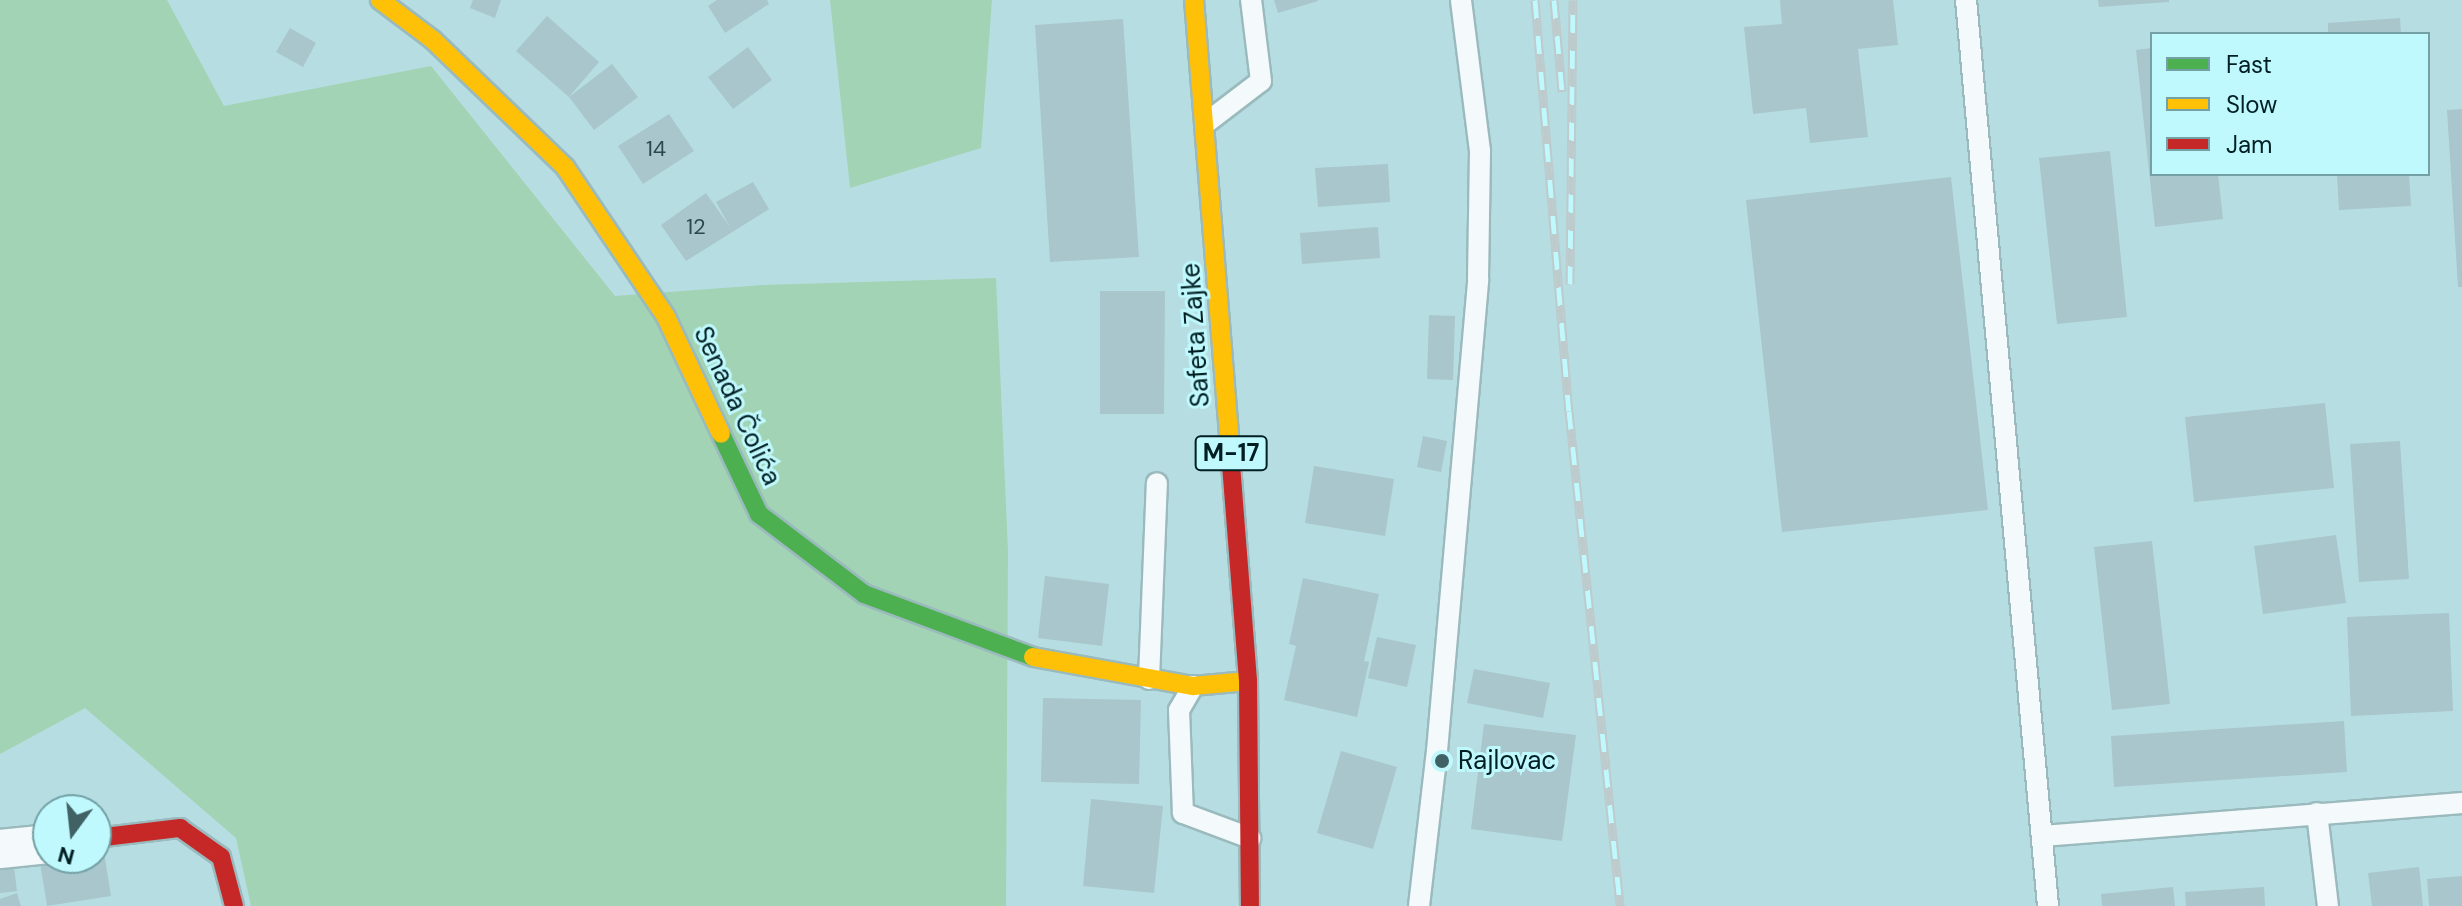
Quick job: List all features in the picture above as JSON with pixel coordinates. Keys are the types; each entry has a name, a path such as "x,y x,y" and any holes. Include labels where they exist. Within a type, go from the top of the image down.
{"street":[{"name":"Senada Čolića","path":"380,0 433,40 565,167 666,317 759,514 864,594 1019,654 1193,686 1248,681"},
{"name":"Safeta Zajke","path":"1194,0 1248,681 1250,906"},
{"path":"112,836 180,828 221,857 234,906"},
{"path":"0,849 32,846"}],"lane":[{"path":"1206,123 1261,81 1251,0"},
{"path":"1419,906 1437,751 1478,279 1480,151 1461,0"},
{"path":"1966,0 2048,906"},
{"path":"1149,679 1157,483"},
{"path":"1193,686 1179,710 1183,813 1250,838"},
{"path":"2043,836 2462,803"},
{"path":"2317,813 2328,906"}],"green space":[{"path":"0,0 167,0 224,106 431,66 615,296 763,285 996,278 1008,551 1006,906 251,906 236,838 85,708 0,754"},
{"path":"830,0 992,0 981,148 850,188"}],"building":[{"path":"473,0 501,0 495,18 470,8"},
{"path":"717,0 767,0 769,4 725,33 708,6"},
{"path":"1274,0 1318,0 1318,1 1278,13"},
{"path":"1780,0 1893,0 1898,45 1858,49 1868,137 1810,143 1806,108 1753,114 1744,27 1782,24"},
{"path":"2098,0 2169,0 2169,2 2099,7"},
{"path":"547,16 599,62 569,97 516,51"},
{"path":"2400,18 2401,32 2328,32 2328,23"},
{"path":"1123,19 1139,257 1050,262 1035,25"},
{"path":"290,28 316,43 303,67 276,52"},
{"path":"748,47 772,80 733,109 708,77"},
{"path":"2150,48 2150,176 2218,176 2223,219 2155,227 2136,50"},
{"path":"612,64 638,97 594,130 569,97"},
{"path":"2462,109 2462,287 2458,287 2447,110"},
{"path":"669,114 694,151 643,184 618,146"},
{"path":"2110,151 2127,317 2057,324 2039,158"},
{"path":"1388,164 1390,202 1318,207 1315,168"},
{"path":"2337,176 2409,176 2411,206 2339,210"},
{"path":"1951,177 1988,510 1782,532 1746,200"},
{"path":"753,182 769,209 686,261 661,225 706,193 730,227 716,202"},
{"path":"1378,227 1380,258 1302,264 1300,233"},
{"path":"1100,291 1165,291 1164,414 1100,414"},
{"path":"1429,315 1455,316 1453,380 1427,379"},
{"path":"2325,403 2334,488 2194,502 2185,417"},
{"path":"1423,436 1447,441 1441,472 1417,467"},
{"path":"2400,441 2409,579 2359,582 2350,444"},
{"path":"1314,466 1394,479 1385,536 1305,523"},
{"path":"2336,535 2346,603 2263,614 2254,546"},
{"path":"2152,541 2170,704 2112,710 2094,547"},
{"path":"1045,576 1109,584 1102,646 1038,638"},
{"path":"1303,578 1379,594 1364,661 1369,662 1357,717 1284,700 1296,646 1289,644"},
{"path":"2449,613 2453,711 2351,716 2347,617"},
{"path":"1377,637 1416,645 1407,687 1368,678"},
{"path":"1474,669 1550,683 1543,718 1467,703"},
{"path":"1043,698 1141,700 1139,784 1041,782"},
{"path":"2344,721 2347,772 2114,787 2111,736"},
{"path":"1484,724 1576,735 1562,841 1471,829"},
{"path":"1341,751 1397,767 1373,849 1317,833"},
{"path":"1091,799 1163,806 1154,893 1083,886"},
{"path":"12,850 17,891 0,893 0,851"},
{"path":"2419,867 2423,906 2372,906 2368,873"},
{"path":"42,874 107,874 111,896 47,906"},
{"path":"2462,876 2462,906 2429,906 2427,879"},
{"path":"2173,887 2175,906 2102,906 2101,894"},
{"path":"2264,887 2265,906 2186,906 2185,892"},
{"path":"17,893 21,906 0,906 0,899"}],"railway":[{"path":"1535,0 1569,411 1620,906"},
{"path":"1554,0 1562,92"},
{"path":"1570,284 1573,0"}],"traffic: fast":[{"path":"721,434 759,514 864,594 1033,657"}],"traffic: slow":[{"path":"380,0 433,40 565,167 666,317 721,434"},
{"path":"1194,0 1230,452"},
{"path":"1033,657 1193,686 1248,681"}],"traffic: jam":[{"path":"1230,452 1248,681 1250,906"},
{"path":"112,836 180,828 221,857 234,906"}],"place":[{"name":"Rajlovac","path":"1442,761"}]}
